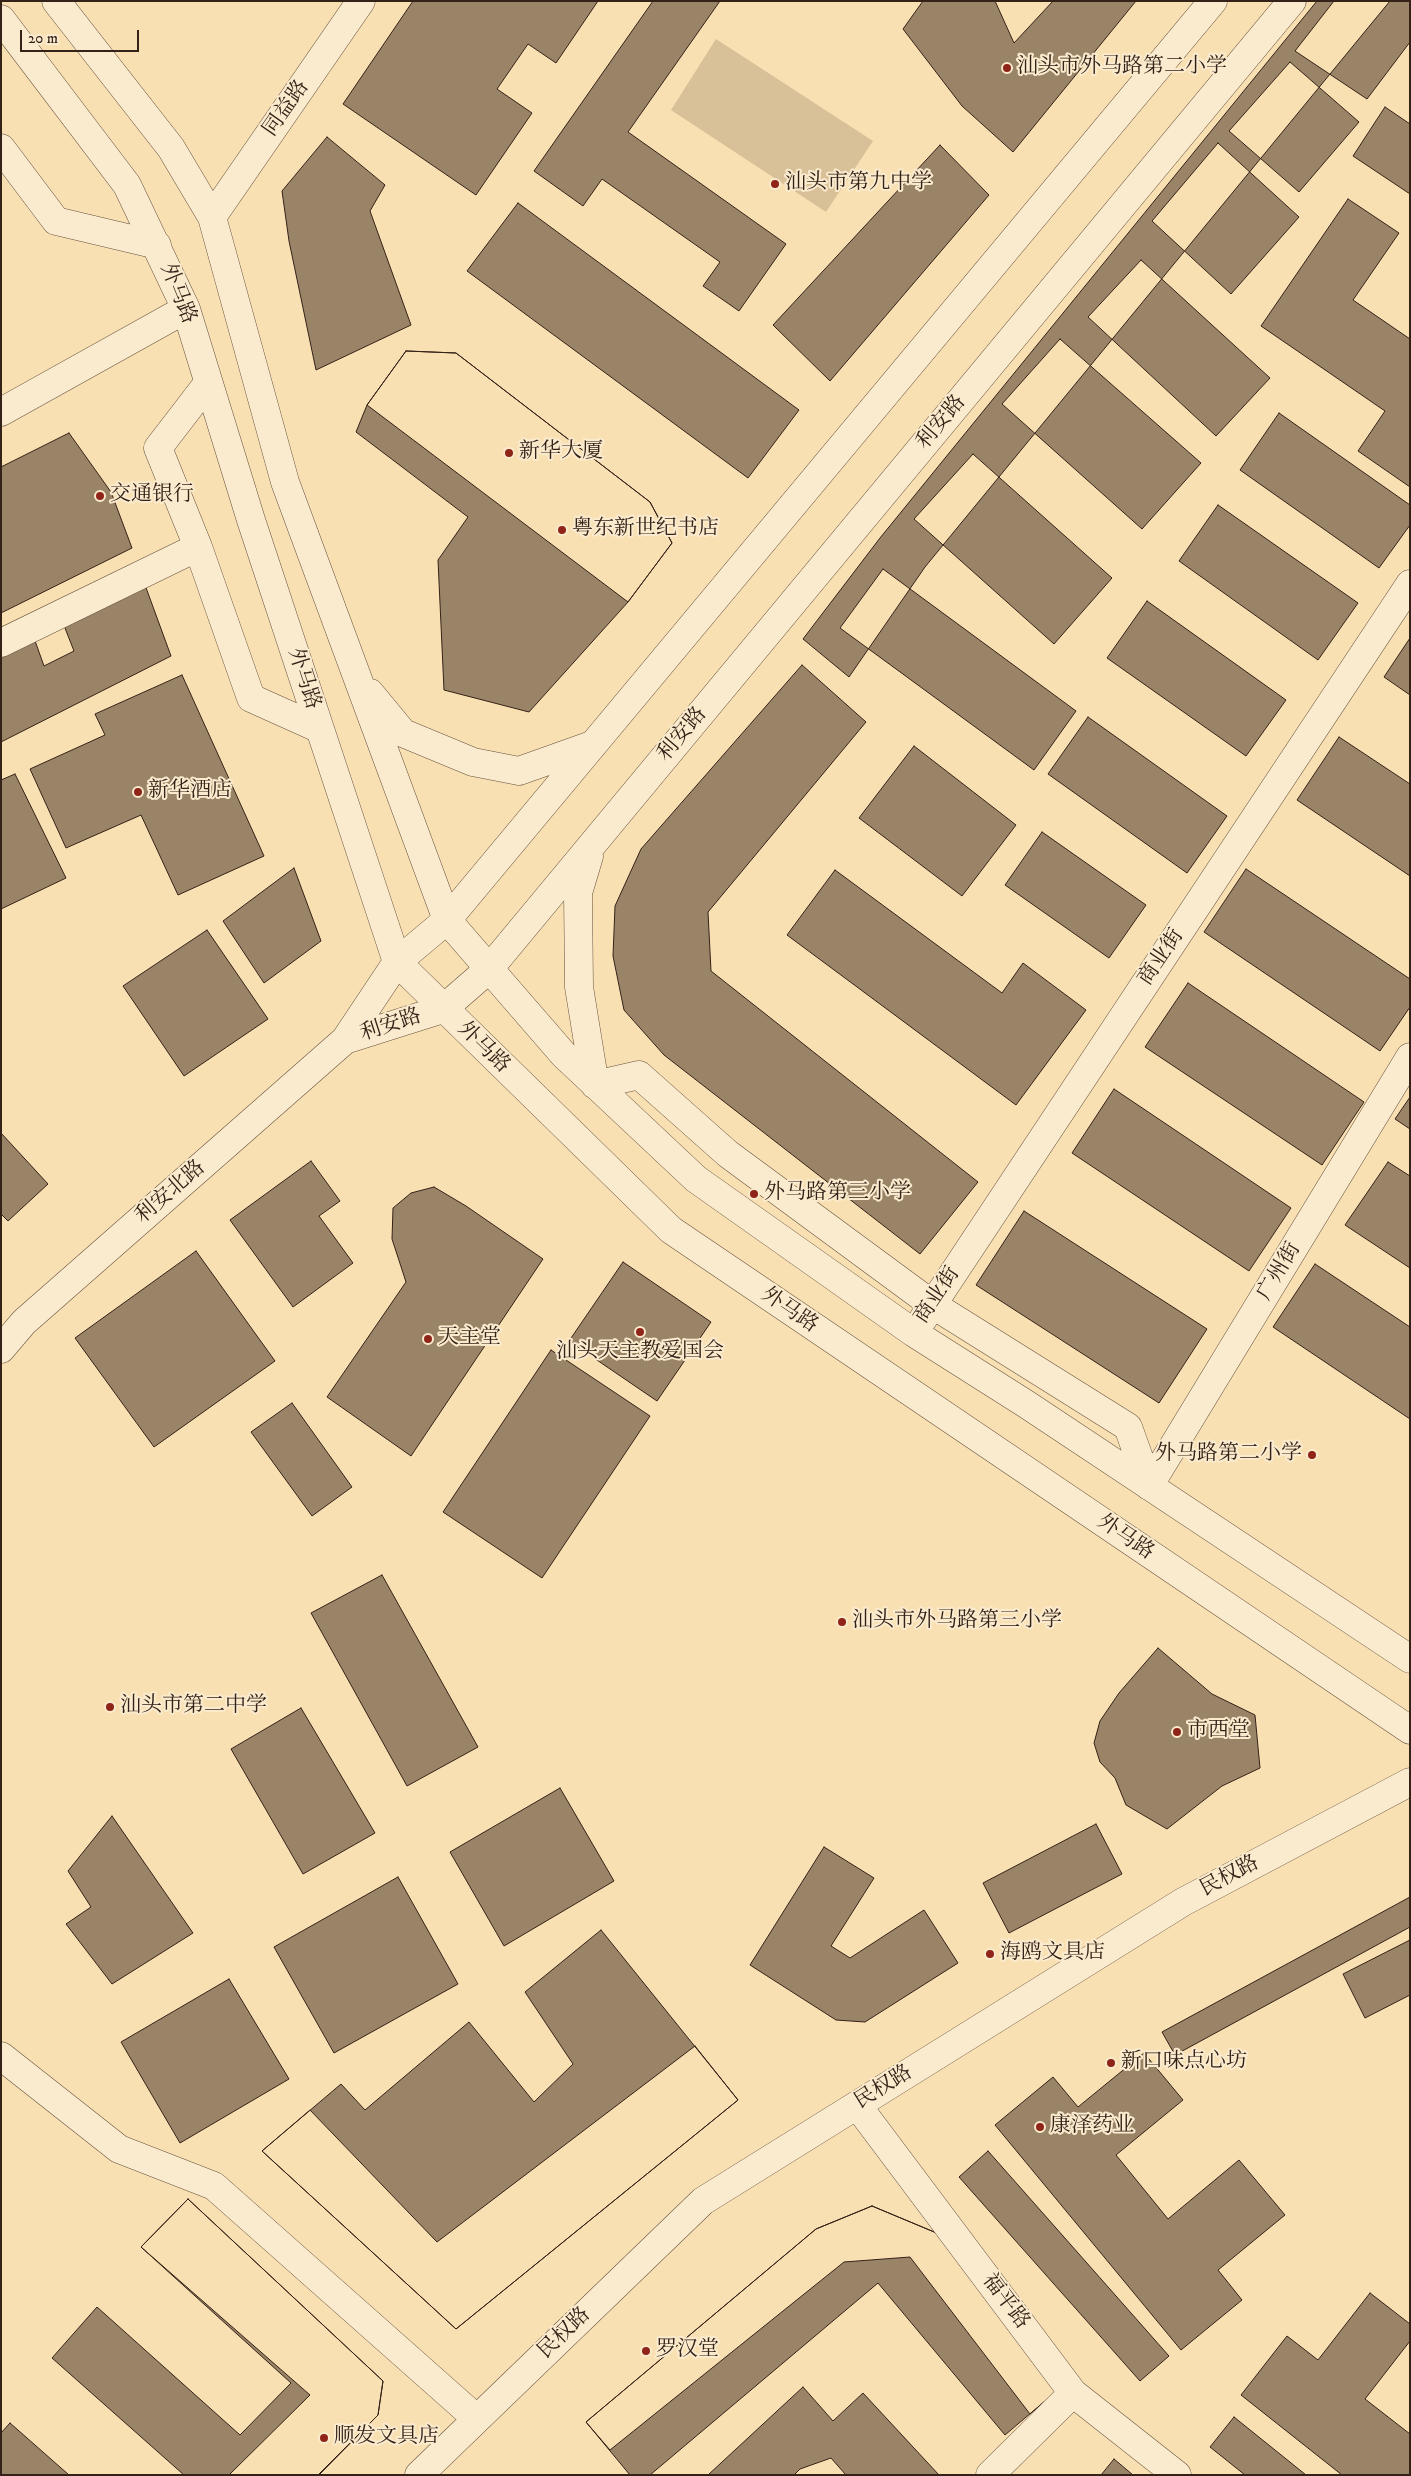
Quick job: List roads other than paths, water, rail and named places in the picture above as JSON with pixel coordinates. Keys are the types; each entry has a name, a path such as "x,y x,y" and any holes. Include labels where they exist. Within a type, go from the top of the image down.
{"street":[{"path":"56,1 171,148 212,217 284,482 447,920 564,1055 696,1179 914,1333 1149,1486 1410,1660"},
{"name":"同益路","path":"212,217 362,1"},
{"name":"利安路","path":"345,1040 397,962 447,920 1213,1"},
{"name":"利安路","path":"345,1040 443,1009 489,969 1292,1"},
{"name":"外马路","path":"1,19 127,185 186,309 208,383 397,962 671,1230 1410,1730"},
{"path":"1,148 56,221 156,245"},
{"path":"1,412 186,309"},
{"path":"208,383 158,448 198,547 251,698 320,729"},
{"path":"1,643 198,547"},
{"name":"商业街","path":"914,1333 1410,584"},
{"path":"357,678 403,733 473,762 519,771 594,744"},
{"path":"593,843 578,893 579,987 595,1084"},
{"name":"利安北路","path":"1,1349 24,1322 345,1040"},
{"name":"广州街","path":"1149,1486 1410,1057"},
{"path":"595,1084 639,1075 728,1154 933,1305 1128,1427 1149,1486"},
{"name":"民权路","path":"419,2475 703,2201 1183,1902 1410,1782"},
{"path":"1,2056 119,2149 214,2186 477,2419"},
{"name":"福平路","path":"857,2105 1073,2393 1177,2475"},
{"path":"990,2475 1073,2393"}],"place":[{"name":"汕头市外马路第二小学","path":"1007,68"},
{"name":"汕头市第九中学","path":"775,184"},
{"name":"新华大厦","path":"509,453"},
{"name":"交通银行","path":"100,496"},
{"name":"粤东新世纪书店","path":"562,530"},
{"name":"新华酒店","path":"138,792"},
{"name":"外马路第三小学","path":"754,1194"},
{"name":"汕头天主教爱国会","path":"640,1332"},
{"name":"天主堂","path":"428,1339"},
{"name":"外马路第二小学","path":"1312,1455"},
{"name":"汕头市外马路第三小学","path":"842,1622"},
{"name":"汕头市第二中学","path":"110,1707"},
{"name":"市西堂","path":"1177,1732"},
{"name":"海鸥文具店","path":"990,1954"},
{"name":"新口味点心坊","path":"1111,2063"},
{"name":"康泽药业","path":"1040,2127"},
{"name":"罗汉堂","path":"646,2351"},
{"name":"顺发文具店","path":"324,2438"}]}
